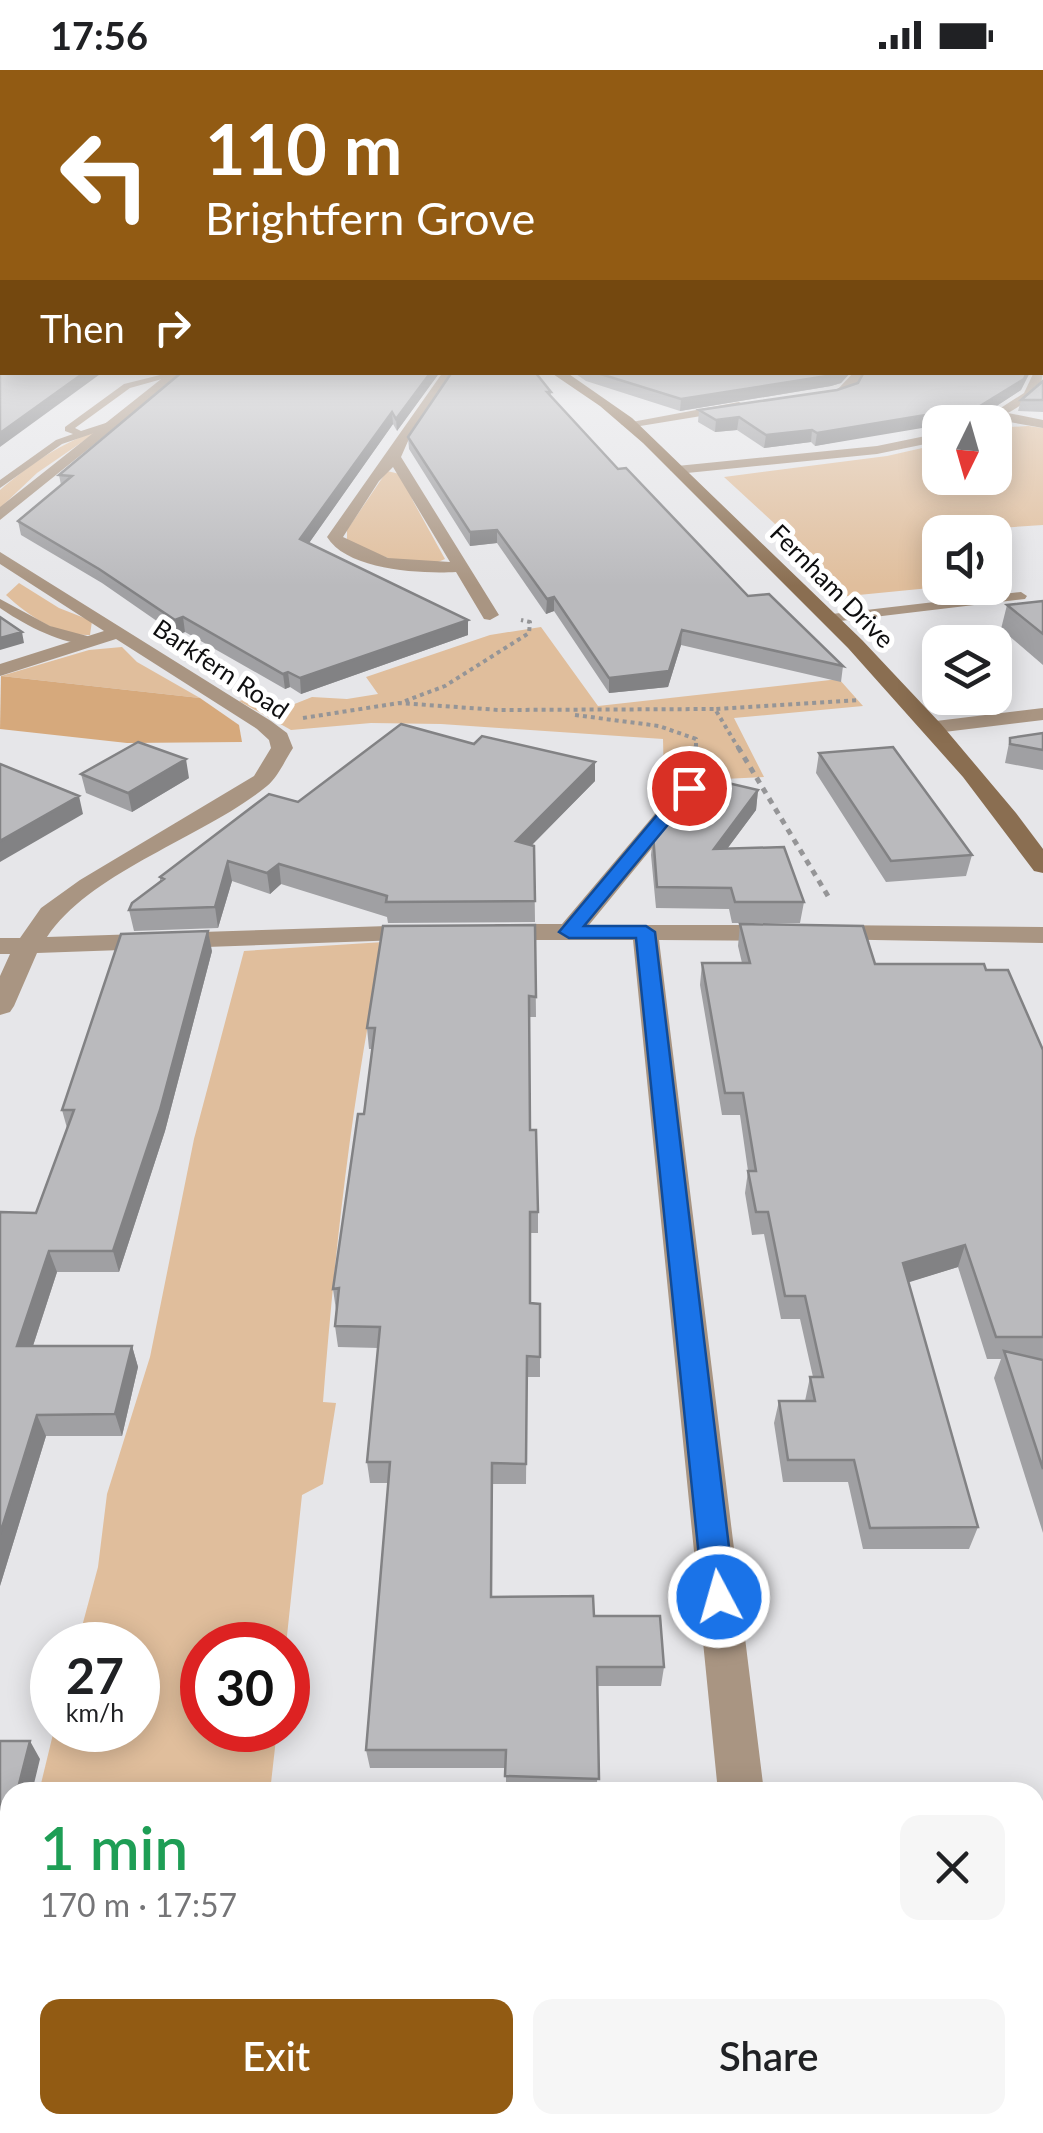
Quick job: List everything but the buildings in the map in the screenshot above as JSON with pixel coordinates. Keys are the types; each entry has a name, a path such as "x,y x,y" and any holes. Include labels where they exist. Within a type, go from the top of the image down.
{"street":[{"path":"0,515 152,393"},
{"path":"434,393 406,432 394,457 373,478 338,528 338,542 386,566 464,566"},
{"name":"Fernham Drive","path":"591,393 832,618 978,776 1043,866"},
{"path":"800,398 833,393"},
{"path":"628,424 757,404"},
{"path":"1012,418 1043,424"},
{"path":"677,470 876,450 922,441"},
{"path":"394,457 490,614"},
{"name":"Barkfern Road","path":"0,557 107,637 264,725 279,738 282,748 262,780 89,885 14,946"},
{"path":"0,670 107,637"},
{"path":"936,727 1043,714"},
{"path":"569,932 689,788"},
{"path":"0,1006 14,946 461,932 1043,935"},
{"path":"646,932 740,1782"}],"lane":[{"path":"78,433 68,429 116,393"},
{"path":"78,419 126,414"},
{"path":"0,485 33,458 78,433 112,424"},
{"path":"832,618 1021,596"},
{"path":"0,603 31,625 69,639 107,637"}],"path":[{"path":"264,725 400,703 445,686 530,634 530,622 490,614"},
{"path":"400,703 544,711 716,709 908,698"},
{"path":"716,709 791,829 846,934"},
{"path":"544,711 658,726 696,739 696,750 684,760 689,788"}],"shaded area":[{"path":"1012,427 1043,428 1043,525 1012,527 1012,515 922,515 922,589 838,597 774,523 724,477 922,448 922,495 1012,495"},
{"path":"101,429 37,473 0,508 0,490 12,480 60,447"},
{"path":"387,471 404,475 413,501 445,559 421,565 408,563 347,540 347,530"},
{"path":"19,583 59,608 92,621 90,635 56,629 25,611 6,595"},
{"path":"541,627 598,706 839,679 863,706 734,718 764,777 664,782 663,739 441,724 371,723 291,730 239,701 255,697 277,711 312,697 347,699 378,694 366,677 490,635"},
{"path":"122,647 137,662 200,698 1,676 89,650"},
{"path":"1,676 200,698 239,725 242,742 127,743 0,729"},
{"path":"384,942 354,1113 333,1286 323,1402 336,1403 323,1484 302,1495 288,1622 180,1622 180,1752 275,1752 271,1782 41,1782 49,1752 160,1752 160,1622 83,1622 98,1567 107,1494 150,1357 194,1139 244,951"}],"route":[{"path":"689,788 569,932 646,932 719,1597"}]}
